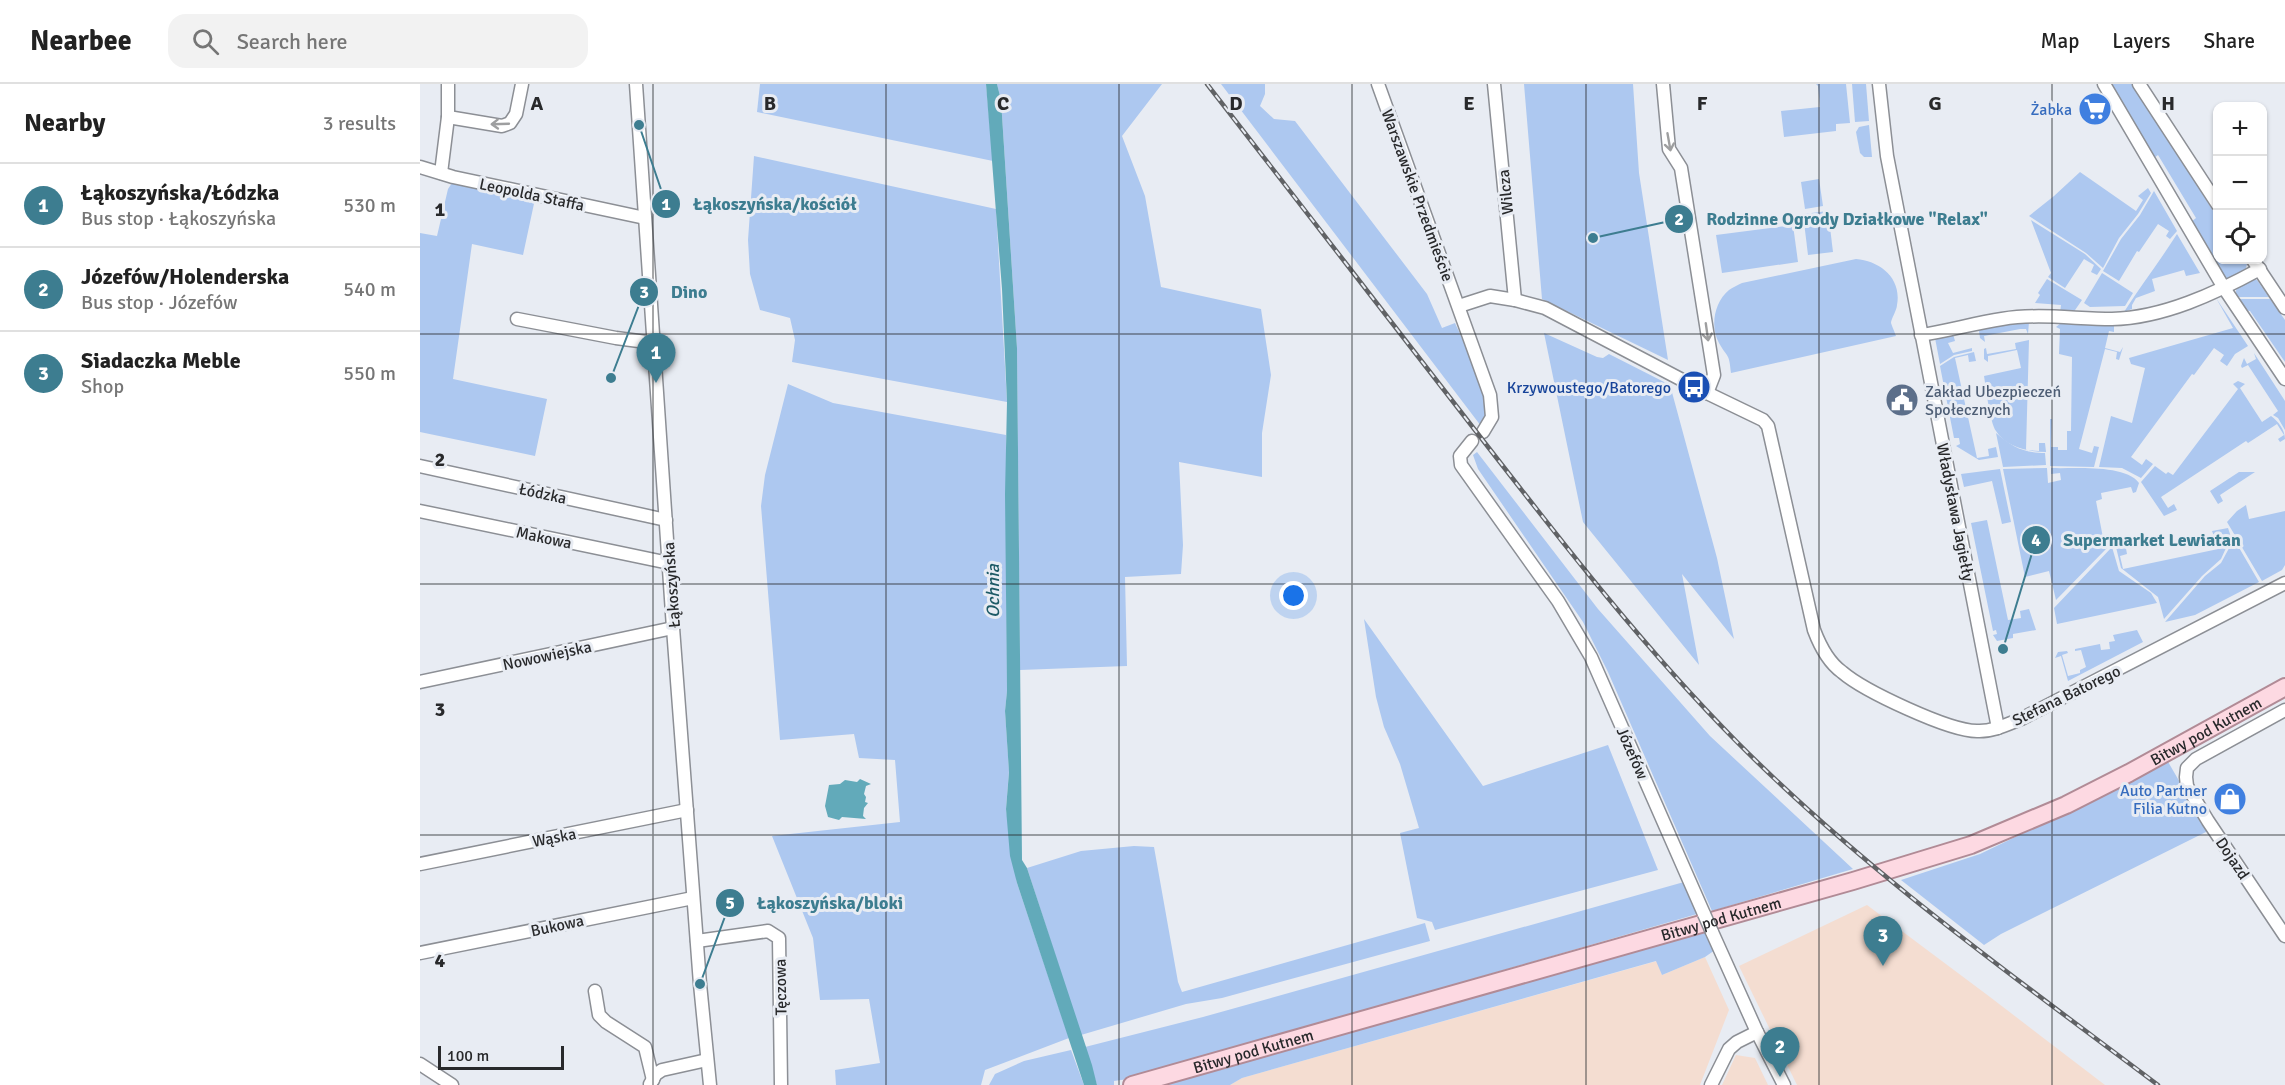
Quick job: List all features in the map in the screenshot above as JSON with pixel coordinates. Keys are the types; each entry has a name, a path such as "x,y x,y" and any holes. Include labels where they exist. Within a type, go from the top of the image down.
{"main road":[{"name":"Bitwy pod Kutnem","path":"1132,1085 1853,881 1971,845 2098,790 2285,687"}],"street":[{"path":"441,173 448,117 448,84"},
{"path":"448,117 501,126 510,123 516,114 522,84"},
{"name":"Łąkoszyńska","path":"636,84 693,898 710,1085"},
{"name":"Warszawskie Przedmieście","path":"1378,84 1459,306"},
{"name":"Wilcza","path":"1494,84 1515,300"},
{"path":"1663,84 1669,149 1681,168 1708,336 1713,375 1707,393"},
{"name":"Władysława Jagiełły","path":"1879,84 1887,156 1998,728"},
{"path":"2104,84 2224,288 2285,379"},
{"path":"2139,84 2213,199"},
{"name":"Leopolda Staffa","path":"420,167 645,218"},
{"path":"1921,335 2002,319 2050,316 2114,319 2134,316 2198,300 2224,288 2256,264 2285,307"},
{"name":"Stefana Batorego","path":"1459,306 1490,296 1545,308 1763,420 1768,426 1814,630 1827,657 1841,672 1863,686 1955,728 1978,732 1998,728 2021,719 2285,584"},
{"path":"1459,306 1490,394 1492,417 1483,432"},
{"path":"517,320 654,343"},
{"name":"Józefów","path":"1472,441 1460,456 1461,465 1558,601 1591,657 1757,1032 1784,1085"},
{"name":"Łódzka","path":"420,466 666,520"},
{"name":"Makowa","path":"420,511 669,563"},
{"name":"Nowowiejska","path":"420,682 674,628"},
{"name":"Dojazd","path":"2285,710 2196,759 2187,768 2186,777 2187,786 2208,821 2285,936"},
{"name":"Wąska","path":"420,864 687,810"},
{"name":"Bukowa","path":"420,953 693,898"},
{"name":"Tęczowa","path":"697,941 768,931 779,938 782,1085"},
{"path":"595,991 599,1015 645,1047 651,1082"},
{"path":"1711,1085 1728,1049 1757,1032"},
{"path":"651,1082 662,1070 707,1060"},
{"path":"420,1064 452,1085"}],"shaded area":[{"path":"760,84 986,84 993,161 757,112"},
{"path":"986,84 997,84 1001,100 1017,348 1022,860 1027,868 1097,1085 1084,1085 1010,856 1006,809 1009,772 1005,711 1007,691 1005,494 1007,402 1002,289"},
{"path":"997,84 1162,84 1122,136 1145,196 1161,287 1261,309 1271,375 1262,433 1262,477 1179,462 1183,545 1181,574 1125,577 1127,666 1020,670 1017,348 1001,100"},
{"path":"1221,84 1265,84 1265,94 1260,106 1274,119 1295,121 1427,294 1442,328 1455,323 1476,371 1485,400 1487,419 1481,426"},
{"path":"1524,84 1633,84 1639,173 1668,360 1542,299"},
{"path":"1816,84 1846,84 1850,123 1836,124 1836,131 1784,137 1781,111 1820,107"},
{"path":"1852,84 1866,84 1869,121 1855,122"},
{"path":"2108,84 2133,84 2213,211 2213,259 2191,222 2196,218 2158,155 2154,158"},
{"path":"1869,125 1872,157 1864,157 1860,153 1856,132 1859,127"},
{"path":"754,156 996,209 1007,402 792,362 795,340 790,318 760,310 750,274 748,240"},
{"path":"2080,172 2136,211 2143,200 2138,196 2148,188 2151,193 2119,238 2103,268 2086,253 2029,216"},
{"path":"1819,179 1823,206 1805,209 1801,182"},
{"path":"452,183 535,199 523,255 472,244 453,379 547,399 535,456 420,432 420,233 437,236 448,189"},
{"path":"2154,191 2177,231 2170,239 2166,236 2169,231 2158,224 2139,252 2137,251 2119,281 2103,271 2121,239 2140,215"},
{"path":"1828,211 1833,252 1808,255 1803,214"},
{"path":"2031,220 2085,254 2101,269 2097,275 2091,272 2094,265 2084,259 2065,288 2048,277 2051,273"},
{"path":"1793,225 1798,262 1722,273 1716,235"},
{"path":"2177,234 2200,273 2186,276 2184,270 2152,279 2155,291 2136,298 2132,309 2124,312 2164,254"},
{"path":"1856,259 1881,267 1893,279 1898,295 1897,307 1891,323 1896,336 1731,373 1729,358 1716,337 1714,322 1720,301 1729,290 1742,283"},
{"path":"2216,264 2247,264 2245,271 2232,279 2225,279"},
{"path":"2102,273 2133,293 2125,306 2090,307 2084,303"},
{"path":"2047,279 2082,300 2073,313 2060,313 2061,305 2035,303"},
{"path":"2248,279 2257,280 2269,297 2235,297 2237,286"},
{"path":"2216,298 2248,346 2235,354 2227,366 2220,361 2224,355 2214,348 2194,375 2192,374 2131,457 2142,465 2146,459 2153,464 2141,478 2122,468 2099,467 2111,416 2132,423 2145,368 2131,364 2129,358 2233,328"},
{"path":"2236,299 2270,299 2285,320 2285,362 2250,311 2243,310"},
{"path":"2029,322 2028,334 2026,329 2020,329 1984,336 1985,342 1980,338 1979,331 1990,326"},
{"path":"2061,323 2114,325 2114,332 2109,331 2105,348 2120,352 2123,347 2119,360 2116,359 2117,352 2105,349 2079,449 2092,453 2094,446 2099,447 2094,467 2050,466 2050,419 2052,419 2051,447 2067,450 2067,431 2071,431 2072,357 2059,354 2060,329 2056,327"},
{"path":"1544,333 1597,357 1603,358 1609,354 1670,385 1717,558 1734,639 1682,574 1699,665 1583,522"},
{"path":"1953,334 1955,341 1948,343 1953,353 1972,348 1972,351 1954,355 1940,364 1935,338"},
{"path":"2029,340 2026,450 2011,445 1996,431 1990,413 1984,376 2021,368 2017,350 1988,356 1988,362 1984,359 1984,349 1986,348 1987,354 2016,349 2015,343"},
{"path":"1974,352 1976,361 1969,362 1968,355 1955,358 1977,458 1989,456 1988,449 1996,447 1998,457 1979,460 1956,446 1960,444 1959,438 1954,438 1940,366 1954,357"},
{"path":"2254,353 2285,401 2285,430 2278,418 2273,415 2278,411 2248,365 2242,368 2241,366 2244,358 2247,364 2256,359"},
{"path":"2238,381 2245,384 2240,388 2262,422 2271,416 2281,426 2284,432 2285,439 2280,442 2278,439 2284,435 2277,424 2248,443 2246,441 2161,497 2168,508 2174,504 2177,510 2164,516 2141,482 2155,466 2166,474 2168,472 2173,475 2238,389 2233,384"},
{"path":"788,384 833,403 1006,435 1007,691 1005,711 1009,771 1006,809 1017,883 1069,1038 985,1070 981,1085 836,1085 835,1070 880,1063 869,999 820,1000 813,938 772,836 900,822 895,760 859,758 854,734 780,740 761,506 765,475"},
{"path":"1996,433 2019,448 2045,453 2046,465 2003,467"},
{"path":"2039,443 2045,443 2046,452 2028,450 2039,451"},
{"path":"1477,452 1598,609 1710,736 1853,869 1712,911 1608,672 1583,622 1478,469 1473,455"},
{"path":"2047,468 2048,483 2061,480 2060,473 2051,474 2051,468 2085,468 2123,473 2139,483 2136,492 2133,493 2131,487 2101,493 2102,499 2096,501 2104,543 2117,541 2106,549 2056,600 2049,571 2025,577 2003,469"},
{"path":"2000,469 2011,522 2002,524 1992,481 1964,487 1961,474"},
{"path":"2239,472 2255,472 2220,495 2223,501 2218,504 2210,491"},
{"path":"2246,505 2249,519 2285,511 2285,565 2282,570 2262,581 2227,522"},
{"path":"1987,520 2008,620 2021,618 2020,611 2029,609 2036,630 2013,634 2013,638 1997,641 1993,635 1997,634 1996,630 1993,631 1971,523"},
{"path":"2228,528 2231,537 2221,559 2202,576 2164,619 2158,597 2121,568 2116,547 2118,544 2125,543 2127,554 2120,556 2123,569 2223,548 2221,535 2214,536 2212,531"},
{"path":"2234,539 2259,582 2195,615 2165,622 2205,576 2221,563"},
{"path":"2112,547 2119,571 2151,593 2157,603 2057,624 2054,608"},
{"path":"1364,619 1483,786 1608,745 1658,870 1435,930 1432,922 1417,918 1400,833 1419,828 1400,764 1384,727 1376,697"},
{"path":"2137,630 2143,642 2068,681 2061,656 2055,658 2058,652 2067,651 2068,653 2062,655 2068,676 2080,673 2080,670 2086,667 2081,650 2075,651 2075,649 2100,644 2101,650 2110,649 2109,642 2115,641 2113,635"},
{"path":"2167,760 2208,831 2001,934 1984,945 1901,880 1980,854 2115,789"},
{"path":"860,779 871,784 866,786 864,794 865,802 868,803 864,808 863,816 866,819 842,817 839,820 828,817 825,806 829,785 840,784 845,780 857,782"},
{"path":"1134,846 1154,847 1178,982 1182,992 1425,923 1430,941 1222,998 1186,1004 1081,1035 1027,868 1081,851"},
{"path":"1684,882 1697,914 1128,1079 1114,1081 1114,1085 1097,1085 1085,1047 1203,1017"},
{"path":"1867,905 2105,1085 1797,1085 1739,966"},
{"path":"1706,932 1715,950 1705,957 1662,975 1656,961 1242,1078 1230,1085 1166,1085 1595,961"},
{"path":"1705,957 1729,1010 1700,1085 1230,1085 1242,1078 1657,961 1662,975"},
{"path":"1071,1050 1084,1085 989,1085 995,1074 1024,1061"},
{"path":"1736,1055 1755,1058 1768,1085 1722,1085"}],"railway":[{"path":"1207,84 1576,558 1638,634 1703,707 1836,835 1995,963 2158,1085"}],"place":[{"name":"Żabka","path":"2095,109"},
{"name":"Łąkoszyńska/kościół","path":"639,125"},
{"name":"Rodzinne Ogrody Działkowe \"Relax\"","path":"1593,238"},
{"name":"Dino","path":"611,378"},
{"name":"Łąkoszyńska/Łódzka","path":"656,383"},
{"name":"Krzywoustego/Batorego","path":"1694,387"},
{"name":"Zakład Ubezpieczeń Społecznych","path":"1902,400"},
{"name":"Supermarket Lewiatan","path":"2003,649"},
{"name":"Auto Partner Filia Kutno","path":"2230,799"},
{"name":"Siadaczka Meble","path":"1883,966"},
{"name":"Łąkoszyńska/bloki","path":"700,984"},
{"name":"Józefów/Holenderska","path":"1780,1077"}],"water label":[{"name":"Ochnia","path":"993,591"}]}
